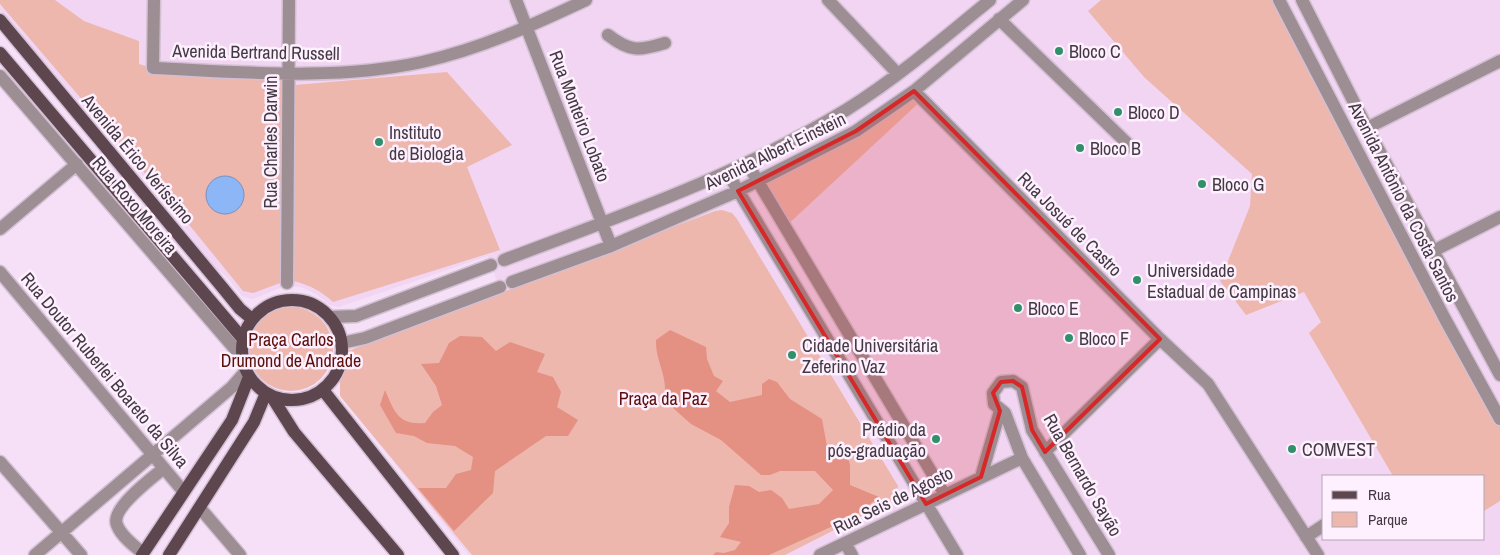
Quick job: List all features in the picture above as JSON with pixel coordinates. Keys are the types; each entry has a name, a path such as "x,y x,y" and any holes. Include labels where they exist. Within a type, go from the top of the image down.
{"main road":[{"name":"Avenida Érico Veríssimo","path":"0,20 240,309 252,319"},
{"name":"Avenida Érico Veríssimo","path":"0,53 243,339"},
{"path":"269,395 292,400 310,397 323,390 339,369 342,343 338,329 330,317 312,305 291,300 270,305 252,319 243,339 242,357 247,374 269,395 294,432 398,555"},
{"path":"142,554 232,420 247,374"},
{"path":"323,390 453,555"},
{"path":"169,555 254,422 269,395"}],"street":[{"name":"Avenida Bertrand Russell","path":"154,0 153,68 288,74 358,71 421,62 468,50 527,28 586,0"},
{"name":"Rua Charles Darwin","path":"287,283 289,0"},
{"name":"Rua Monteiro Lobato","path":"516,0 611,246"},
{"path":"828,0 898,74"},
{"name":"Avenida Albert Einstein","path":"512,282 611,246 738,191 856,131 914,91 1023,0"},
{"name":"Avenida Antônio da Costa Santos","path":"1279,0 1445,319 1500,418"},
{"name":"Avenida Antônio da Costa Santos","path":"1302,0 1367,128 1500,375"},
{"name":"Avenida Albert Einstein","path":"504,260 727,172 788,143 847,109 898,74 983,2"},
{"path":"999,19 1131,147"},
{"path":"608,35 628,49 644,49 665,43"},
{"path":"1367,128 1500,61"},
{"name":"Rua Roxo Moreira","path":"0,76 242,357"},
{"name":"Rua Josué de Castro","path":"914,91 1160,339 1208,384 1318,555"},
{"path":"747,163 945,494"},
{"path":"0,229 77,164"},
{"path":"727,172 957,555"},
{"path":"1434,251 1500,216"},
{"path":"330,317 356,316 491,265"},
{"name":"Rua Doutor Ruberlei Boareto da Silva","path":"0,272 183,491"},
{"path":"342,343 365,338 500,287"},
{"path":"1045,452 1160,339"},
{"path":"35,555 247,374"},
{"name":"Rua Bernardo Sayão","path":"1080,555 1022,458 1002,412 992,399 995,388 1007,381 1018,383 1025,392 1024,403 1032,430 1109,555"},
{"name":"Rua Seis de Agosto","path":"981,477 1002,412"},
{"name":"Rua Seis de Agosto","path":"820,555 1022,458"},
{"path":"0,462 81,555"},
{"path":"142,554 117,526 115,517 120,507 164,468"},
{"path":"200,508 240,555"},
{"path":"1306,537 1322,526"},
{"path":"845,543 852,555"}],"highlighted area":[{"path":"914,91 1160,339 1045,452 1032,430 1022,387 1013,381 1001,382 993,393 1000,411 981,477 926,504 738,191 856,131"}],"shaded area":[{"name":"Universidade Estadual de Campinas","path":"55,0 1500,0 1500,555 785,555 891,502 758,253 732,213 722,210 715,211 458,310 348,351 501,293 488,256 339,307 330,305 316,294 301,287 285,286 253,299 242,296 227,277 215,268 152,186 0,10 0,4 186,221 243,291 153,68 139,64 139,41 84,21"},
{"path":"670,330 706,347 707,359 714,376 723,381 716,391 730,402 762,395 762,384 769,379 777,382 790,399 822,419 828,452 838,449 847,454 850,465 850,485 879,497 855,516 769,555 713,555 716,552 724,553 735,550 741,542 720,537 729,523 729,507 735,485 749,486 759,492 771,490 782,498 789,509 819,504 833,490 815,471 780,471 770,475 761,475 721,440 691,424 664,400 665,384 656,348 656,340"},
{"path":"460,336 482,337 496,351 510,342 545,354 537,372 553,377 561,392 557,407 578,420 568,436 546,436 495,471 493,493 454,531 418,488 446,488 456,474 471,470 473,457 455,446 427,443 414,436 396,433 380,405 385,390 395,411 403,420 425,423 433,412 442,405 436,386 421,364 439,363 449,343"},
{"path":"340,396 418,488 472,555 469,555"}],"green space":[{"path":"0,0 55,0 84,21 139,41 139,64 153,68 289,74 284,145 280,283 253,293 243,291 186,221 0,4"},
{"path":"1101,0 1279,0 1500,419 1500,501 1485,510 1485,475 1392,475 1309,333 1321,322 1304,292 1246,315 1220,281 1250,206 1252,174 1144,77 1088,11"},
{"path":"447,72 512,145 467,167 500,250 333,302 315,289 293,281 295,85"},
{"path":"914,91 923,99 785,227 757,181"},
{"name":"Praça da Paz","path":"722,210 732,213 737,219 898,486 896,499 785,555 472,555 340,396 340,380 348,351 715,211"},
{"name":"Praça Carlos Drumond de Andrade","path":"291,307 307,310 321,319 330,333 333,349 330,365 321,379 307,388 291,391 275,388 261,379 252,365 249,349 252,333 261,319 275,310"}],"water":[{"path":"225,176 238,182 244,195 238,208 225,214 212,208 206,195 212,182"}],"place":[{"name":"Bloco C","path":"1059,51"},
{"name":"Bloco D","path":"1118,112"},
{"name":"Instituto de Biologia","path":"379,142"},
{"name":"Bloco B","path":"1080,148"},
{"name":"Bloco G","path":"1202,184"},
{"name":"Universidade Estadual de Campinas","path":"1137,280"},
{"name":"Bloco E","path":"1018,308"},
{"name":"Bloco F","path":"1069,338"},
{"name":"Cidade Universitária Zeferino Vaz","path":"792,355"},
{"name":"Prédio da pós-graduação","path":"936,439"},
{"name":"COMVEST","path":"1292,449"}]}
